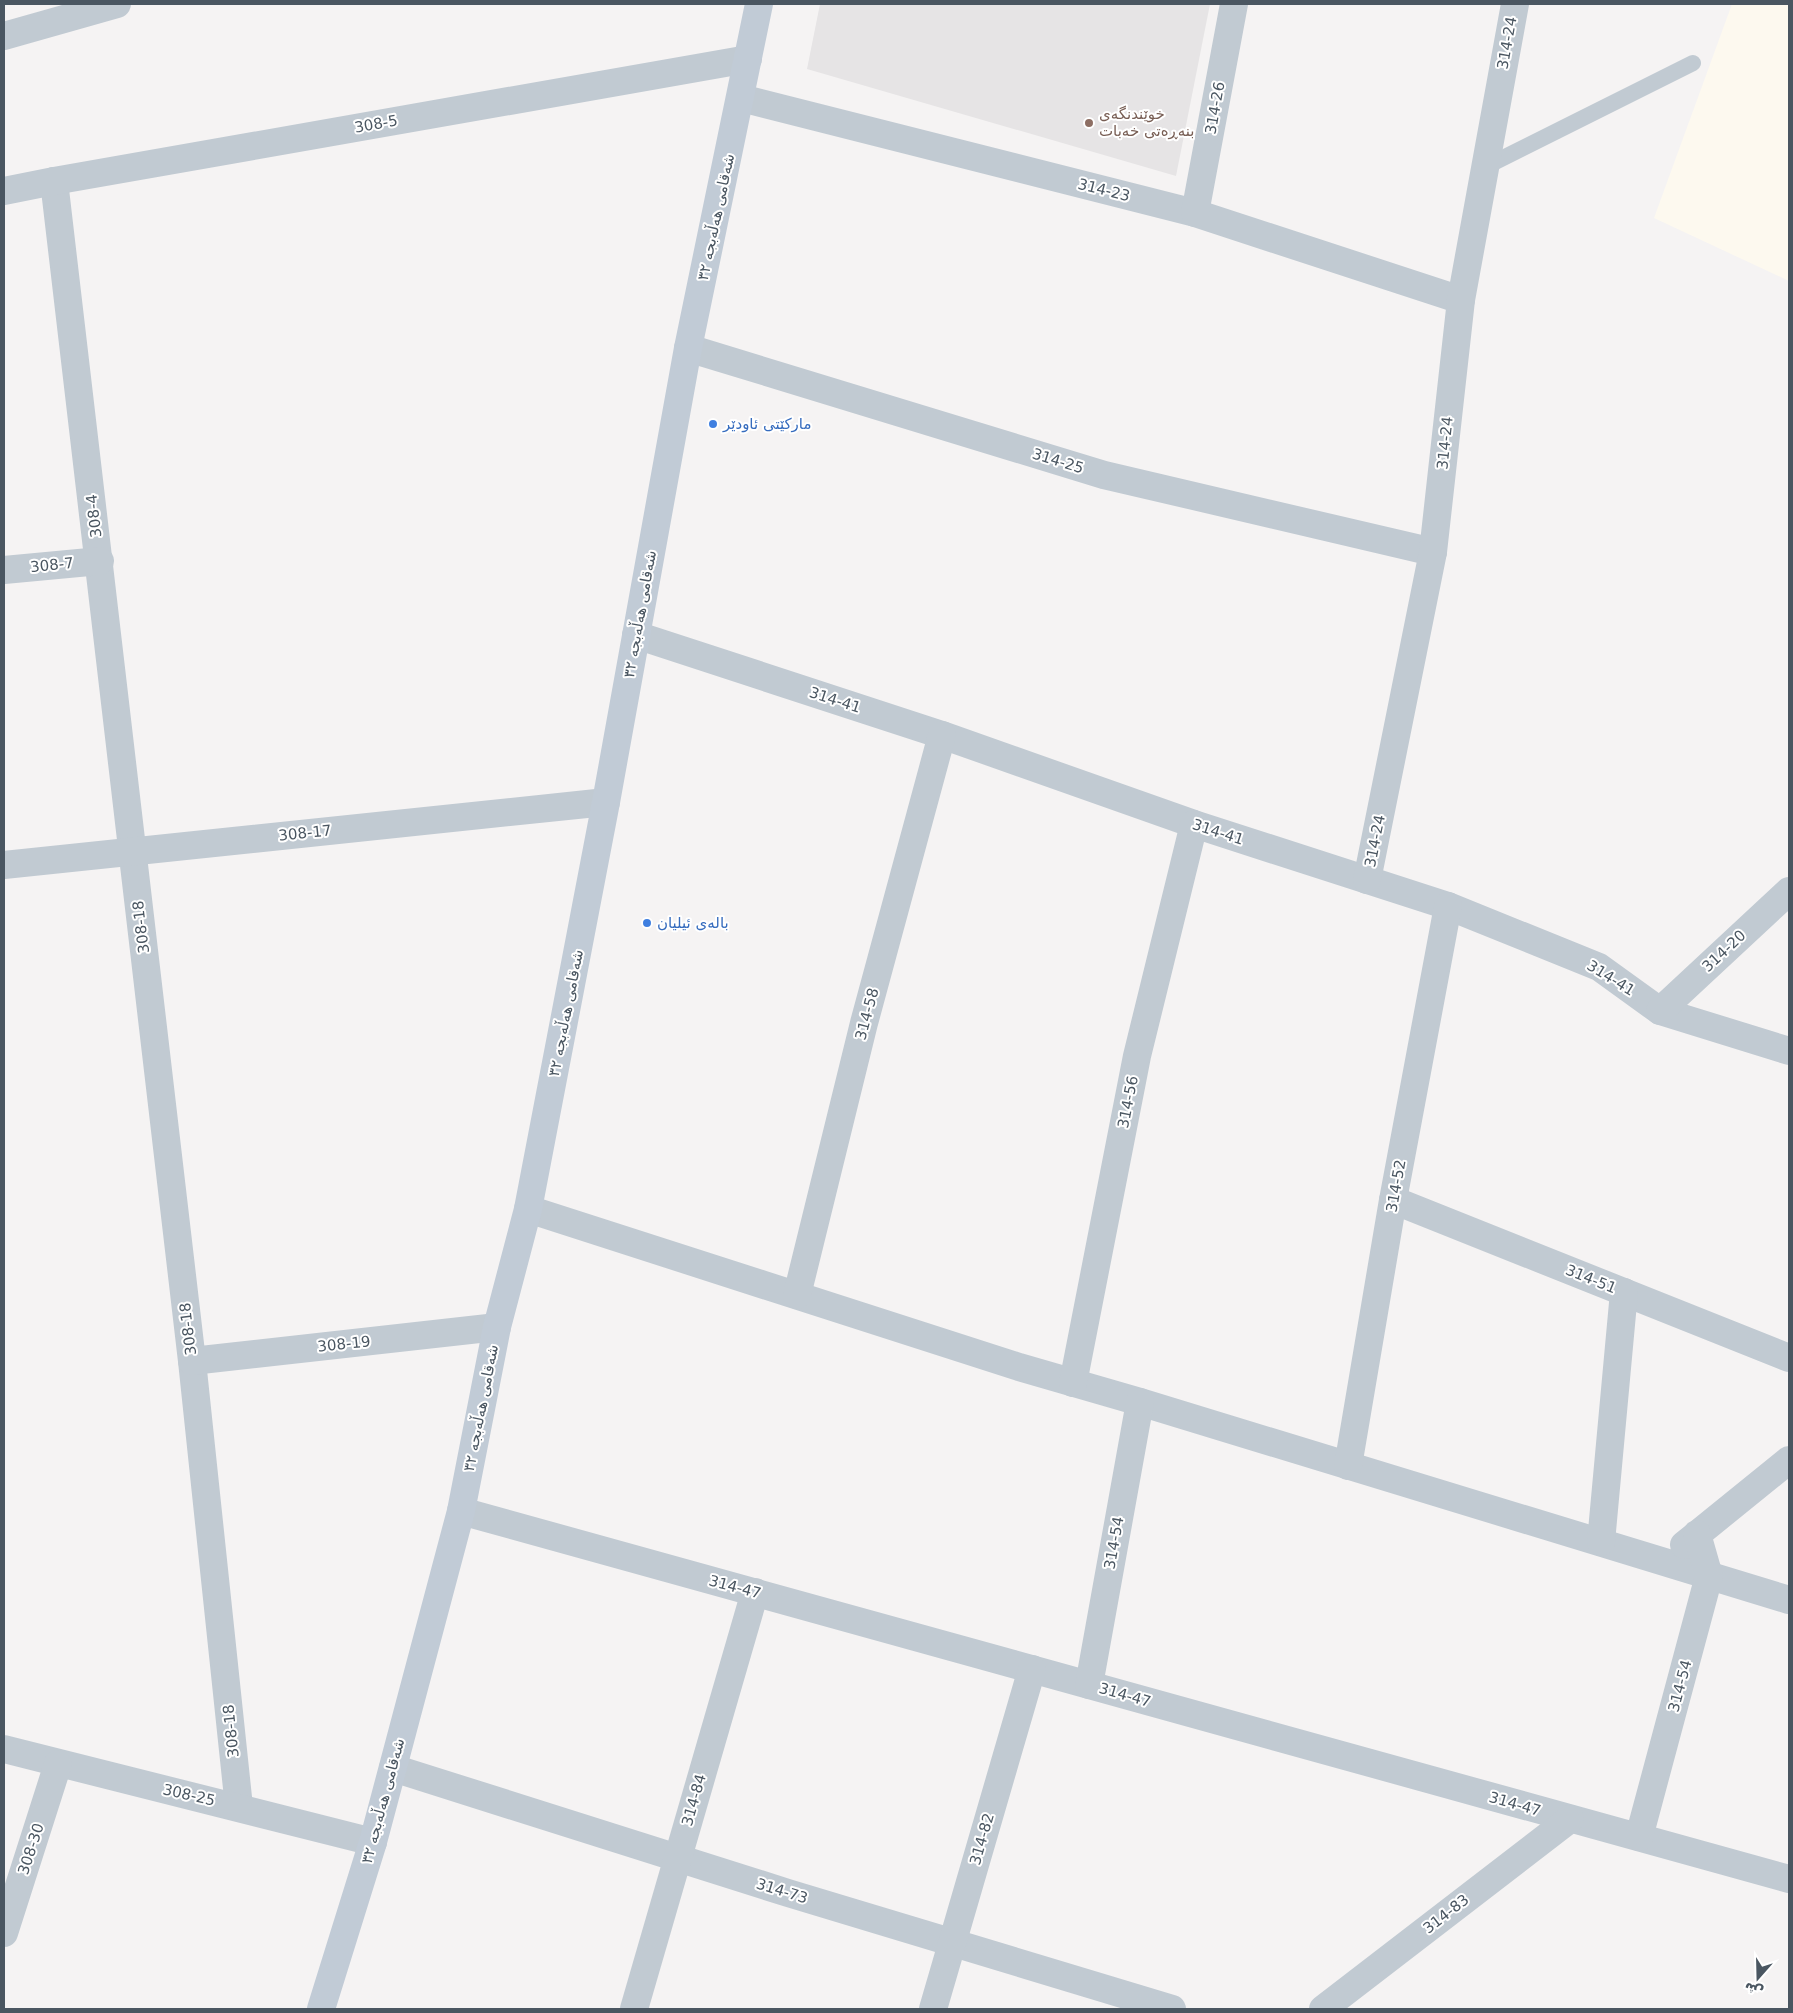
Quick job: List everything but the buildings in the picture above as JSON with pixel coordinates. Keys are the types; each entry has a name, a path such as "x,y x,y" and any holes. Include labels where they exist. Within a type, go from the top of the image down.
{"street":[{"path":"4,36 117,4"},
{"name":"شەقامی هەڵەبجە ٣٢","path":"321,2009 373,1842 461,1511 497,1327 528,1209 606,802 688,348 759,4"},
{"name":"314-26","path":"1196,213 1234,4"},
{"name":"314-24","path":"1367,880 1434,552 1461,300 1514,4"},
{"name":"308-5","path":"4,191 54,180 748,59"},
{"name":"314-23","path":"741,98 1196,213 1461,300"},
{"name":"308-4","path":"54,180 100,561 132,852"},
{"name":"314-25","path":"688,348 1104,475 1434,552"},
{"name":"308-7","path":"4,570 100,561"},
{"name":"314-41","path":"636,635 942,735 1194,824 1448,906 1599,967 1660,1011 1789,1051"},
{"name":"314-58","path":"797,1295 864,1023 942,735"},
{"name":"308-17","path":"4,865 606,802"},
{"name":"314-56","path":"1073,1383 1136,1056 1194,824"},
{"name":"308-18","path":"132,852 192,1361 239,1806"},
{"name":"314-20","path":"1660,1011 1789,891"},
{"name":"314-52","path":"1348,1466 1393,1200 1448,906"},
{"name":"314-51","path":"1393,1200 1789,1358"},
{"path":"528,1209 1073,1383 1789,1600"},
{"path":"1601,1542 1624,1292"},
{"name":"308-19","path":"192,1361 497,1327"},
{"name":"314-54","path":"1089,1685 1140,1402"},
{"path":"1663,1562 1789,1460"},
{"name":"314-47","path":"461,1511 1789,1879"},
{"path":"1697,1534 1709,1576"},
{"name":"314-54","path":"1639,1837 1709,1576"},
{"name":"314-84","path":"634,2009 756,1592"},
{"name":"314-82","path":"933,2009 1032,1669"},
{"name":"308-25","path":"4,1749 58,1764 239,1806 373,1842"},
{"name":"308-30","path":"4,1933 58,1764"},
{"name":"314-73","path":"393,1768 677,1858 1172,2009"},
{"name":"314-83","path":"1323,2009 1570,1819"}],"lane":[{"path":"1485,167 1692,63"}],"shaded area":[{"name":"خوێندنگەی بنەڕەتی خەبات","path":"820,4 1210,4 1176,176 807,69"},
{"path":"1732,4 1789,4 1789,281 1654,218"}],"place":[{"name":"خوێندنگەی بنەڕەتی خەبات","path":"1089,123"},
{"name":"مارکێتی ئاودێر","path":"713,424"},
{"name":"بالەی ئیلیان","path":"647,923"}]}
